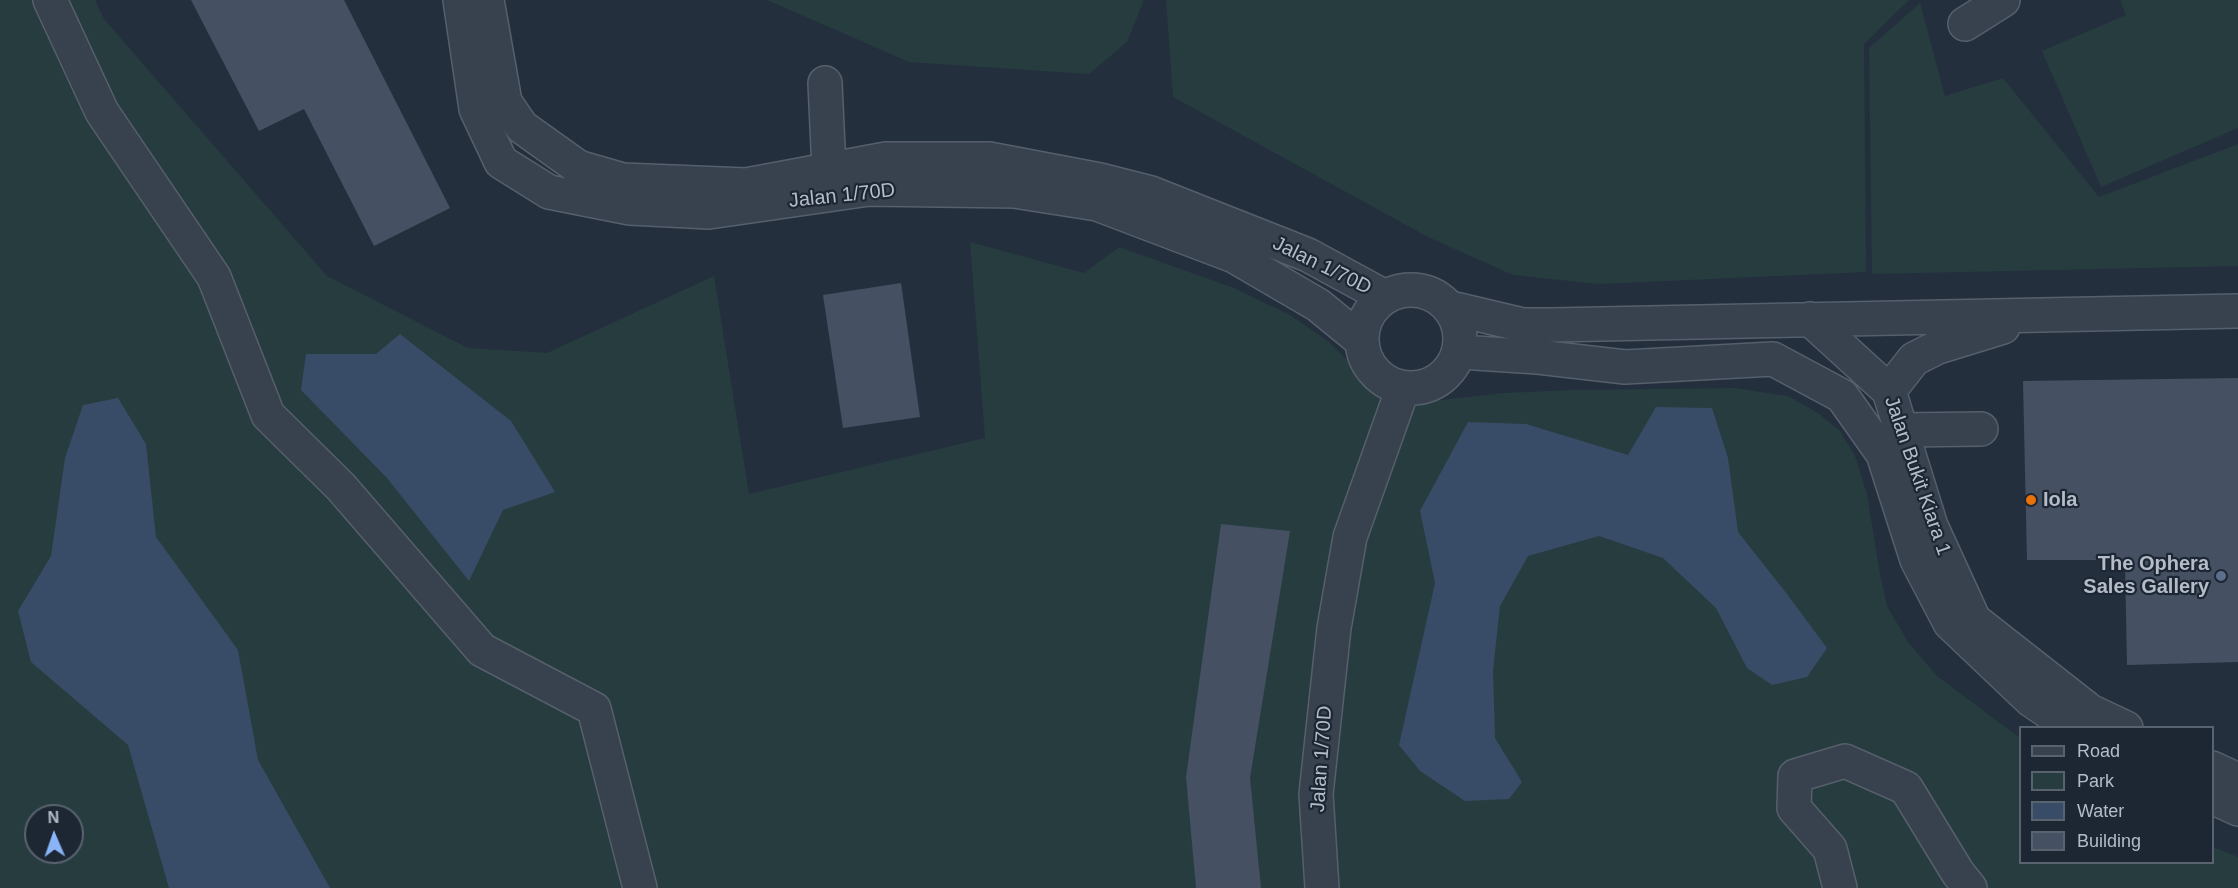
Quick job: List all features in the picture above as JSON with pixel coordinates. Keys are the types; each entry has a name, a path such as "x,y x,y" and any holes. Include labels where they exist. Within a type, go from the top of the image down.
{"street":[{"path":"50,0 102,112 214,277 268,415 341,487 482,650 594,709 640,888"},
{"name":"Jalan 1/70D","path":"460,0 476,110 501,162 549,192 630,208 710,212 869,189 1014,191 1097,204 1234,256 1318,305 1362,340"},
{"name":"Jalan 1/70D","path":"487,0 505,102 522,127 578,167 623,180 746,185 886,159 989,159 1100,180 1151,193 1308,255 1385,297"},
{"path":"1965,24 2003,0"},
{"path":"825,82 829,170"},
{"path":"1413,289 1427,291 1440,298 1451,308 1458,321 1461,337 1460,352 1454,365 1444,376 1431,384 1417,388 1403,388 1388,383 1376,374 1367,362 1362,340 1366,319 1374,306 1385,297 1399,291 1413,289"},
{"path":"1451,308 1523,325 2238,310"},
{"path":"1888,391 1914,359 1938,346 2042,315"},
{"name":"Jalan Bukit Kiara 1","path":"1810,320 1888,391 1931,526 1974,620 2090,711 2122,726"},
{"name":"Jalan Bukit Kiara 1","path":"1460,352 1538,357 1625,367 1773,359 1842,396 1883,454 1917,560 1950,623 2031,700 2069,726"},
{"name":"Jalan 1/70D","path":"1322,888 1316,795 1334,627 1350,537 1403,388"},
{"path":"1901,430 1981,429"},
{"path":"1840,888 1830,849 1794,808 1796,776 1845,761 1906,788 1958,873 1970,888"},
{"path":"2214,769 2238,780"},
{"path":"2214,798 2238,809"}],"green space":[{"path":"0,0 95,0 104,19 327,276 468,348 547,353 714,276 749,494 985,438 970,242 1084,273 1119,247 1234,288 1290,315 1328,341 1374,387 1407,399 1441,400 1504,393 1574,390 1734,388 1788,396 1818,413 1840,431 1855,456 1867,494 1887,606 1908,642 1937,676 2019,737 2019,864 2214,864 2214,847 2238,857 2238,888 0,888"},
{"path":"767,0 1144,0 1127,42 1089,74 909,62"},
{"path":"1166,0 1909,0 1864,44 1866,272 1599,284 1513,275 1428,237 1173,97"},
{"path":"2120,0 2238,0 2238,128 2101,187 2042,51 2126,15"},
{"path":"1920,3 1945,96 2003,78 2099,197 2238,144 2238,266 1872,274 1869,48"}],"water":[{"path":"400,334 511,421 555,492 503,510 469,581 387,478 301,390 306,354 376,354"},
{"path":"118,398 146,444 156,537 238,650 258,760 330,888 169,888 128,745 31,662 18,611 51,556 65,458 83,405"},
{"path":"1656,407 1712,408 1728,458 1738,532 1827,648 1807,677 1772,685 1747,668 1716,608 1663,558 1599,536 1528,556 1500,606 1493,671 1495,738 1522,782 1509,799 1465,801 1420,771 1399,745 1435,583 1420,511 1468,422 1526,424 1628,455"}],"building":[{"path":"191,0 344,0 450,208 374,246 304,109 259,131"},
{"path":"901,283 920,417 843,428 823,295"},
{"path":"2238,378 2238,662 2127,665 2125,560 2027,560 2023,381"},
{"path":"1221,524 1290,531 1250,778 1261,888 1196,888 1186,777"}],"place":[{"name":"Iola","path":"2031,500"},
{"name":"The Ophera Sales Gallery","path":"2221,576"}]}
